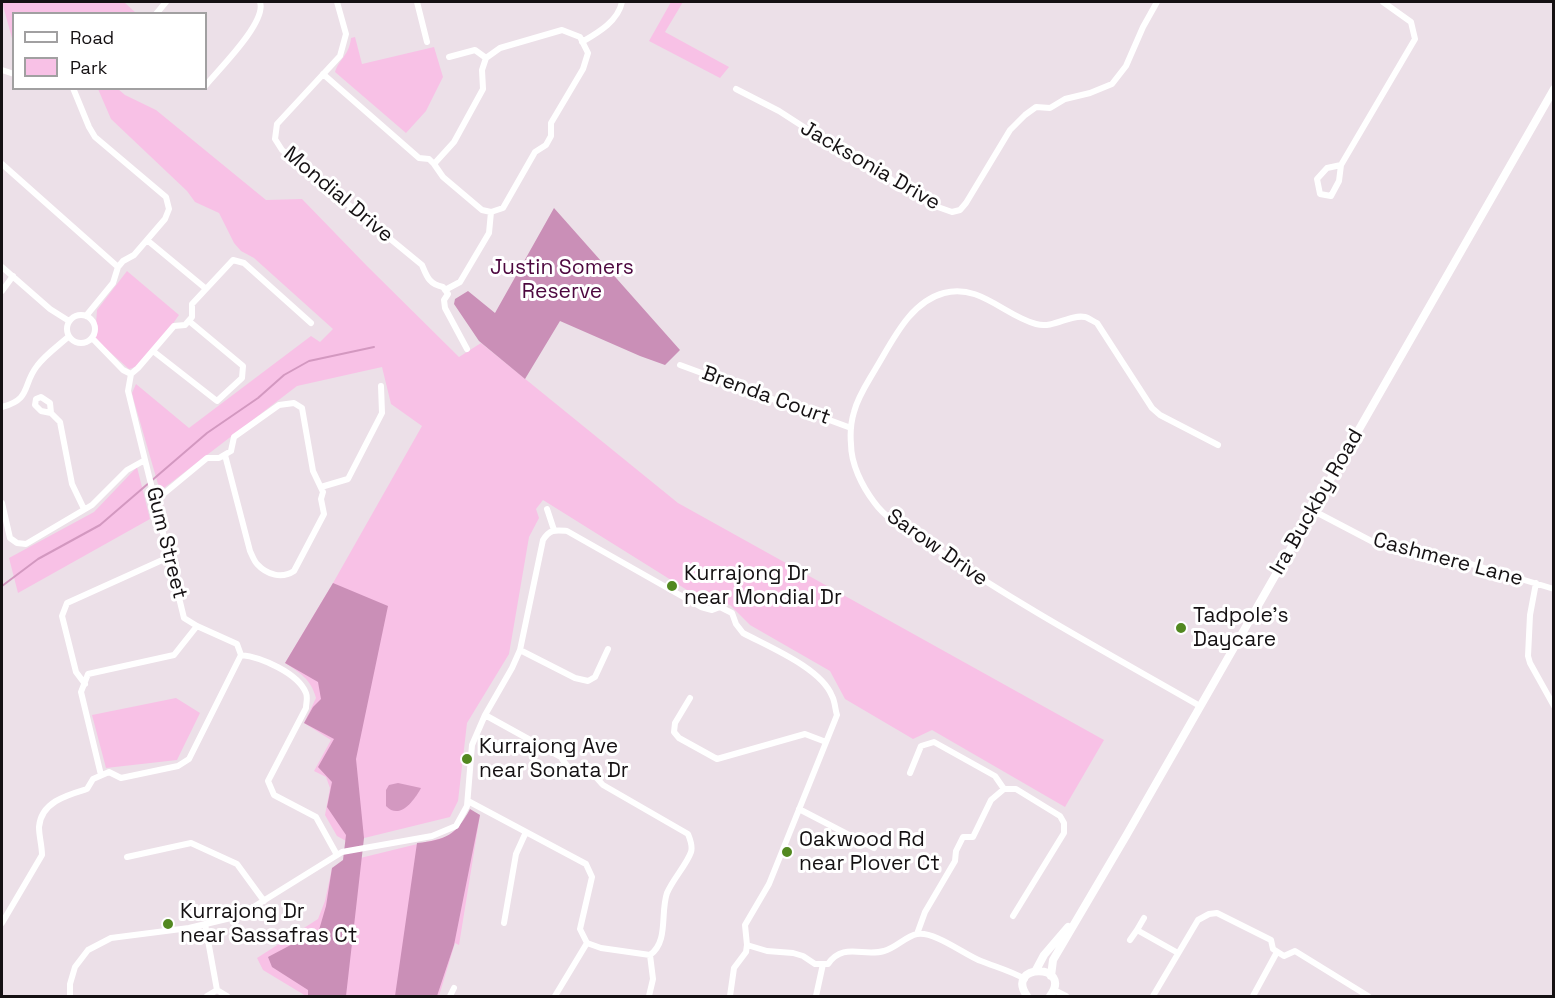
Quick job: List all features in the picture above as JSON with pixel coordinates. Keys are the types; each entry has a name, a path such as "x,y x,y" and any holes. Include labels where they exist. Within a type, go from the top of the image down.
{"street":[{"path":"207,84 255,26 262,7 260,2"},
{"name":"Mondial Drive","path":"337,2 346,34 340,56 277,123 275,139 282,150 422,265 428,279 445,290"},
{"path":"417,2 427,42"},
{"path":"582,42 602,30 620,12 622,2"},
{"name":"Jacksonia Drive","path":"736,89 779,111 841,151 880,170 893,181 917,193 935,206 952,212 960,210 966,203 1010,130 1025,115 1036,107 1050,108 1065,99 1090,93 1112,84 1126,66 1157,2"},
{"path":"1341,165 1327,168 1317,179 1320,194 1330,196 1339,181 1341,165 1415,39 1411,22 1383,2"},
{"path":"324,74 419,158 429,159 443,177 482,210 491,212 503,208 535,152 546,146 551,136 551,123 583,69 588,53 580,37 562,30 500,48 486,58 482,70 483,89 454,142 434,164"},
{"path":"449,57 475,50 486,58"},
{"name":"Ira Buckby Road","path":"1051,976 1053,960 1079,914 1312,510 1550,105 1554,89"},
{"path":"74,90 95,137 166,197 169,209 165,219 134,255 118,267 113,283 86,316"},
{"path":"2,164 118,267"},
{"path":"467,349 445,308 444,300 448,294 445,290 460,282 489,233 491,212"},
{"path":"147,240 205,288"},
{"path":"92,338 123,370 131,374 174,326 185,325 189,321 192,317 192,304 232,260 244,263 311,323"},
{"path":"2,267 50,309 69,321"},
{"path":"2,291 13,276"},
{"name":"Sarow Drive","path":"1200,706 984,582 892,519 876,505 855,467 851,446 851,428 854,411 862,392 903,323 929,298 954,290 970,292 1037,324 1056,324 1085,317 1098,323 1152,408 1160,415 1218,445"},
{"path":"75,316 86,316 93,322 95,329 92,338 85,343 76,342 68,337 67,325 75,316"},
{"path":"153,351 217,401 242,378 243,366 189,321"},
{"path":"2,407 11,404 25,394 37,366 68,337"},
{"name":"Brenda Court","path":"680,365 851,428"},
{"name":"Gum Street","path":"131,374 128,391 184,618 237,644 241,655"},
{"path":"321,487 348,479 382,413 381,386"},
{"path":"155,501 207,458 219,458 231,451 234,437 279,405 294,403 302,408 313,471 323,492 321,499 324,514 294,571 286,576 278,576 257,564 250,551 225,455"},
{"path":"51,413 60,422 72,484 84,509"},
{"path":"2,503 10,538 17,543 26,544 92,505 127,470 145,460"},
{"path":"547,509 554,530"},
{"name":"Cashmere Lane","path":"1312,510 1375,543 1438,554 1554,589"},
{"path":"70,996 70,984 75,967 88,950 111,938 205,924 239,916 342,852 432,836 456,826 468,801 472,744 520,650 543,540 548,532 554,530 567,531 701,606 711,610 720,607 732,613 743,633 804,667 821,679 832,695 837,715 769,884 746,924 746,952 734,968 730,996"},
{"path":"85,684 76,672 62,616 68,603 169,557"},
{"path":"1536,583 1530,615 1528,656 1554,706"},
{"path":"101,775 81,692 88,674 174,655 197,626"},
{"path":"520,650 575,678 588,681 596,677 608,649"},
{"path":"2,923 42,855 40,818 47,807 65,796 87,789 93,778 109,772 121,778 178,766 189,759 241,655 259,657 299,681 307,696 306,708 268,781 274,795 316,817 337,855"},
{"path":"690,698 675,723 674,732 679,738 717,759 805,734 826,742"},
{"path":"468,801 586,864 592,877 580,929 587,943 601,948 650,955 657,950 662,933 666,896 673,879 691,852 688,834 603,785 594,775 566,767 561,757 485,715"},
{"path":"910,773 921,746 934,742 995,776 1004,789"},
{"path":"917,934 925,912 956,861 956,851 963,837 973,837 991,800 1004,789 1016,789 1060,816 1065,823 1064,833 1013,916"},
{"path":"799,809 874,848"},
{"path":"504,924 516,854 526,832"},
{"path":"127,857 192,843 237,864 264,901"},
{"path":"1153,996 1198,920 1209,914 1217,913 1271,940 1272,950 1284,956 1295,951 1368,996"},
{"name":"Ira Buckby Road","path":"1025,979 1036,970 1044,955 1079,914"},
{"path":"1130,940 1144,918"},
{"path":"205,924 217,990 227,996"},
{"path":"1137,930 1178,953"},
{"path":"747,945 767,951 793,952 815,964 828,964 834,955 845,952 884,951 917,934 932,936 980,961 1025,979 1023,988 1027,996"},
{"path":"555,996 587,943"},
{"path":"1253,996 1277,952"},
{"path":"649,996 653,979 650,955"},
{"path":"816,996 823,964"},
{"path":"1036,970 1045,971 1051,976 1054,985 1052,993 1066,996"},
{"path":"450,996 454,988"},
{"path":"207,996 217,990"}],"green space":[{"path":"2,2 124,2 135,12 12,12 12,38"},
{"path":"671,2 683,2 665,32 729,67 720,78 649,41"},
{"path":"355,37 362,64 434,47 443,77 426,111 406,133 335,72 348,49 351,38"},
{"path":"98,90 119,90 156,110 266,200 302,199 459,357 481,343 678,503 1104,740 1065,807 932,730 913,739 845,699 830,671 750,625 730,605 716,599 703,600 543,500 536,509 539,518 529,537 509,654 467,723 458,801 450,817 348,842 337,836 325,815 330,788 326,777 314,771 331,740 304,723 316,698 314,691 300,673 285,663 422,426 391,404 382,367 297,386 160,491 132,393 136,384 189,428 311,336 320,342 333,329 254,258 241,251 234,243 219,213 195,202 187,191 111,119"},
{"name":"Justin Somers Reserve","path":"554,208 680,350 665,365 560,321 525,379 479,341 454,304 455,299 468,291 495,313"},
{"path":"127,271 179,315 150,354 129,369 95,339 97,310"},
{"path":"137,467 150,519 18,593 9,558 94,512"},
{"path":"333,583 388,606 356,759 364,838 346,996 308,996 308,990 272,967 268,957 319,930 326,906 332,868 343,860 346,835 327,807 332,782 318,767 334,739 304,723 313,707 321,699 318,682 285,663"},
{"path":"176,698 200,713 177,760 106,768 92,715"},
{"path":"470,809 480,815 454,945 437,996 395,996 417,843 449,835 460,825"},
{"path":"471,811 480,815 459,945 455,943 439,996 306,996 263,970 257,958 318,919 325,901 332,868 348,861 446,837 459,827"}],"shaded area":[{"path":"398,783 421,788 406,807 397,811 386,806 386,790 389,785"}],"waterway":[{"path":"2,586 38,559 100,525 207,433 258,398 284,375 309,361 374,347"}],"place":[{"name":"Kurrajong Dr near Mondial Dr","path":"672,586"},
{"name":"Tadpole's Daycare","path":"1181,628"},
{"name":"Kurrajong Ave near Sonata Dr","path":"467,759"},
{"name":"Oakwood Rd near Plover Ct","path":"787,852"},
{"name":"Kurrajong Dr near Sassafras Ct","path":"168,924"}]}
